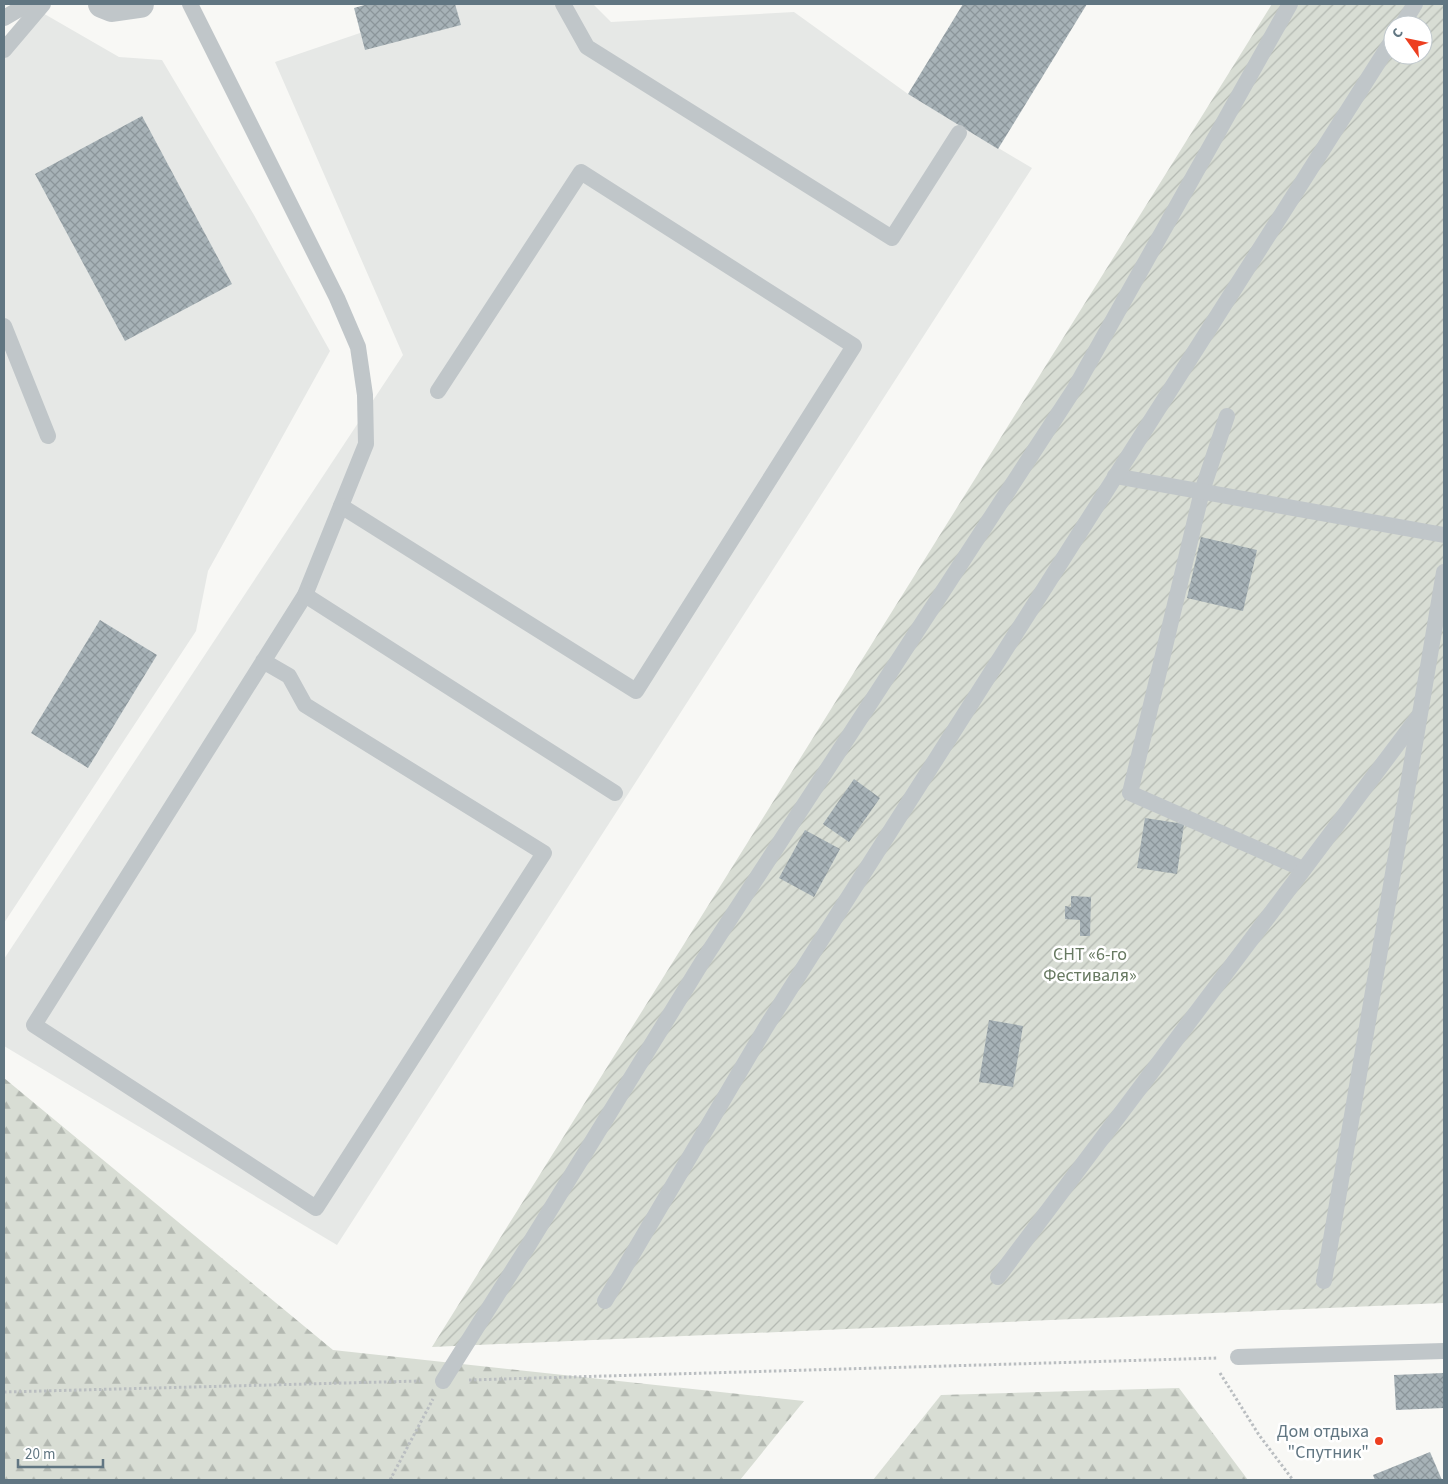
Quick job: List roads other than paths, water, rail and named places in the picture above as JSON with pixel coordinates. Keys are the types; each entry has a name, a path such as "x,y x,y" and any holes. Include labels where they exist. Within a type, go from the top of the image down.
{"street":[{"path":"102,4 112,8 140,4"}],"lane":[{"path":"4,18 28,4"},
{"path":"4,50 43,4"},
{"path":"190,4 336,298 358,347 366,395 366,444 305,595 263,661 34,1025 316,1208 544,853 305,705 289,676 263,661"},
{"path":"563,4 587,47 892,238 959,133"},
{"path":"443,1380 528,1246 704,959 1075,388 1290,4"},
{"path":"1408,15 1415,4"},
{"path":"605,1301 766,1027 1383,55"},
{"path":"341,506 636,691 854,346 582,172 438,391"},
{"path":"4,326 48,436"},
{"path":"1226,416 1202,492 1130,793 1304,870"},
{"path":"1115,476 1444,535"},
{"path":"1324,1281 1444,572"},
{"path":"305,595 615,793"},
{"path":"998,1277 1420,714"},
{"path":"1238,1357 1444,1351"}],"place":[{"name":"Дом отдыха \"Спутник\"","path":"1379,1441"}],"park label":[{"name":"СНТ «6-го Фестиваля»","path":"1090,964"}]}
